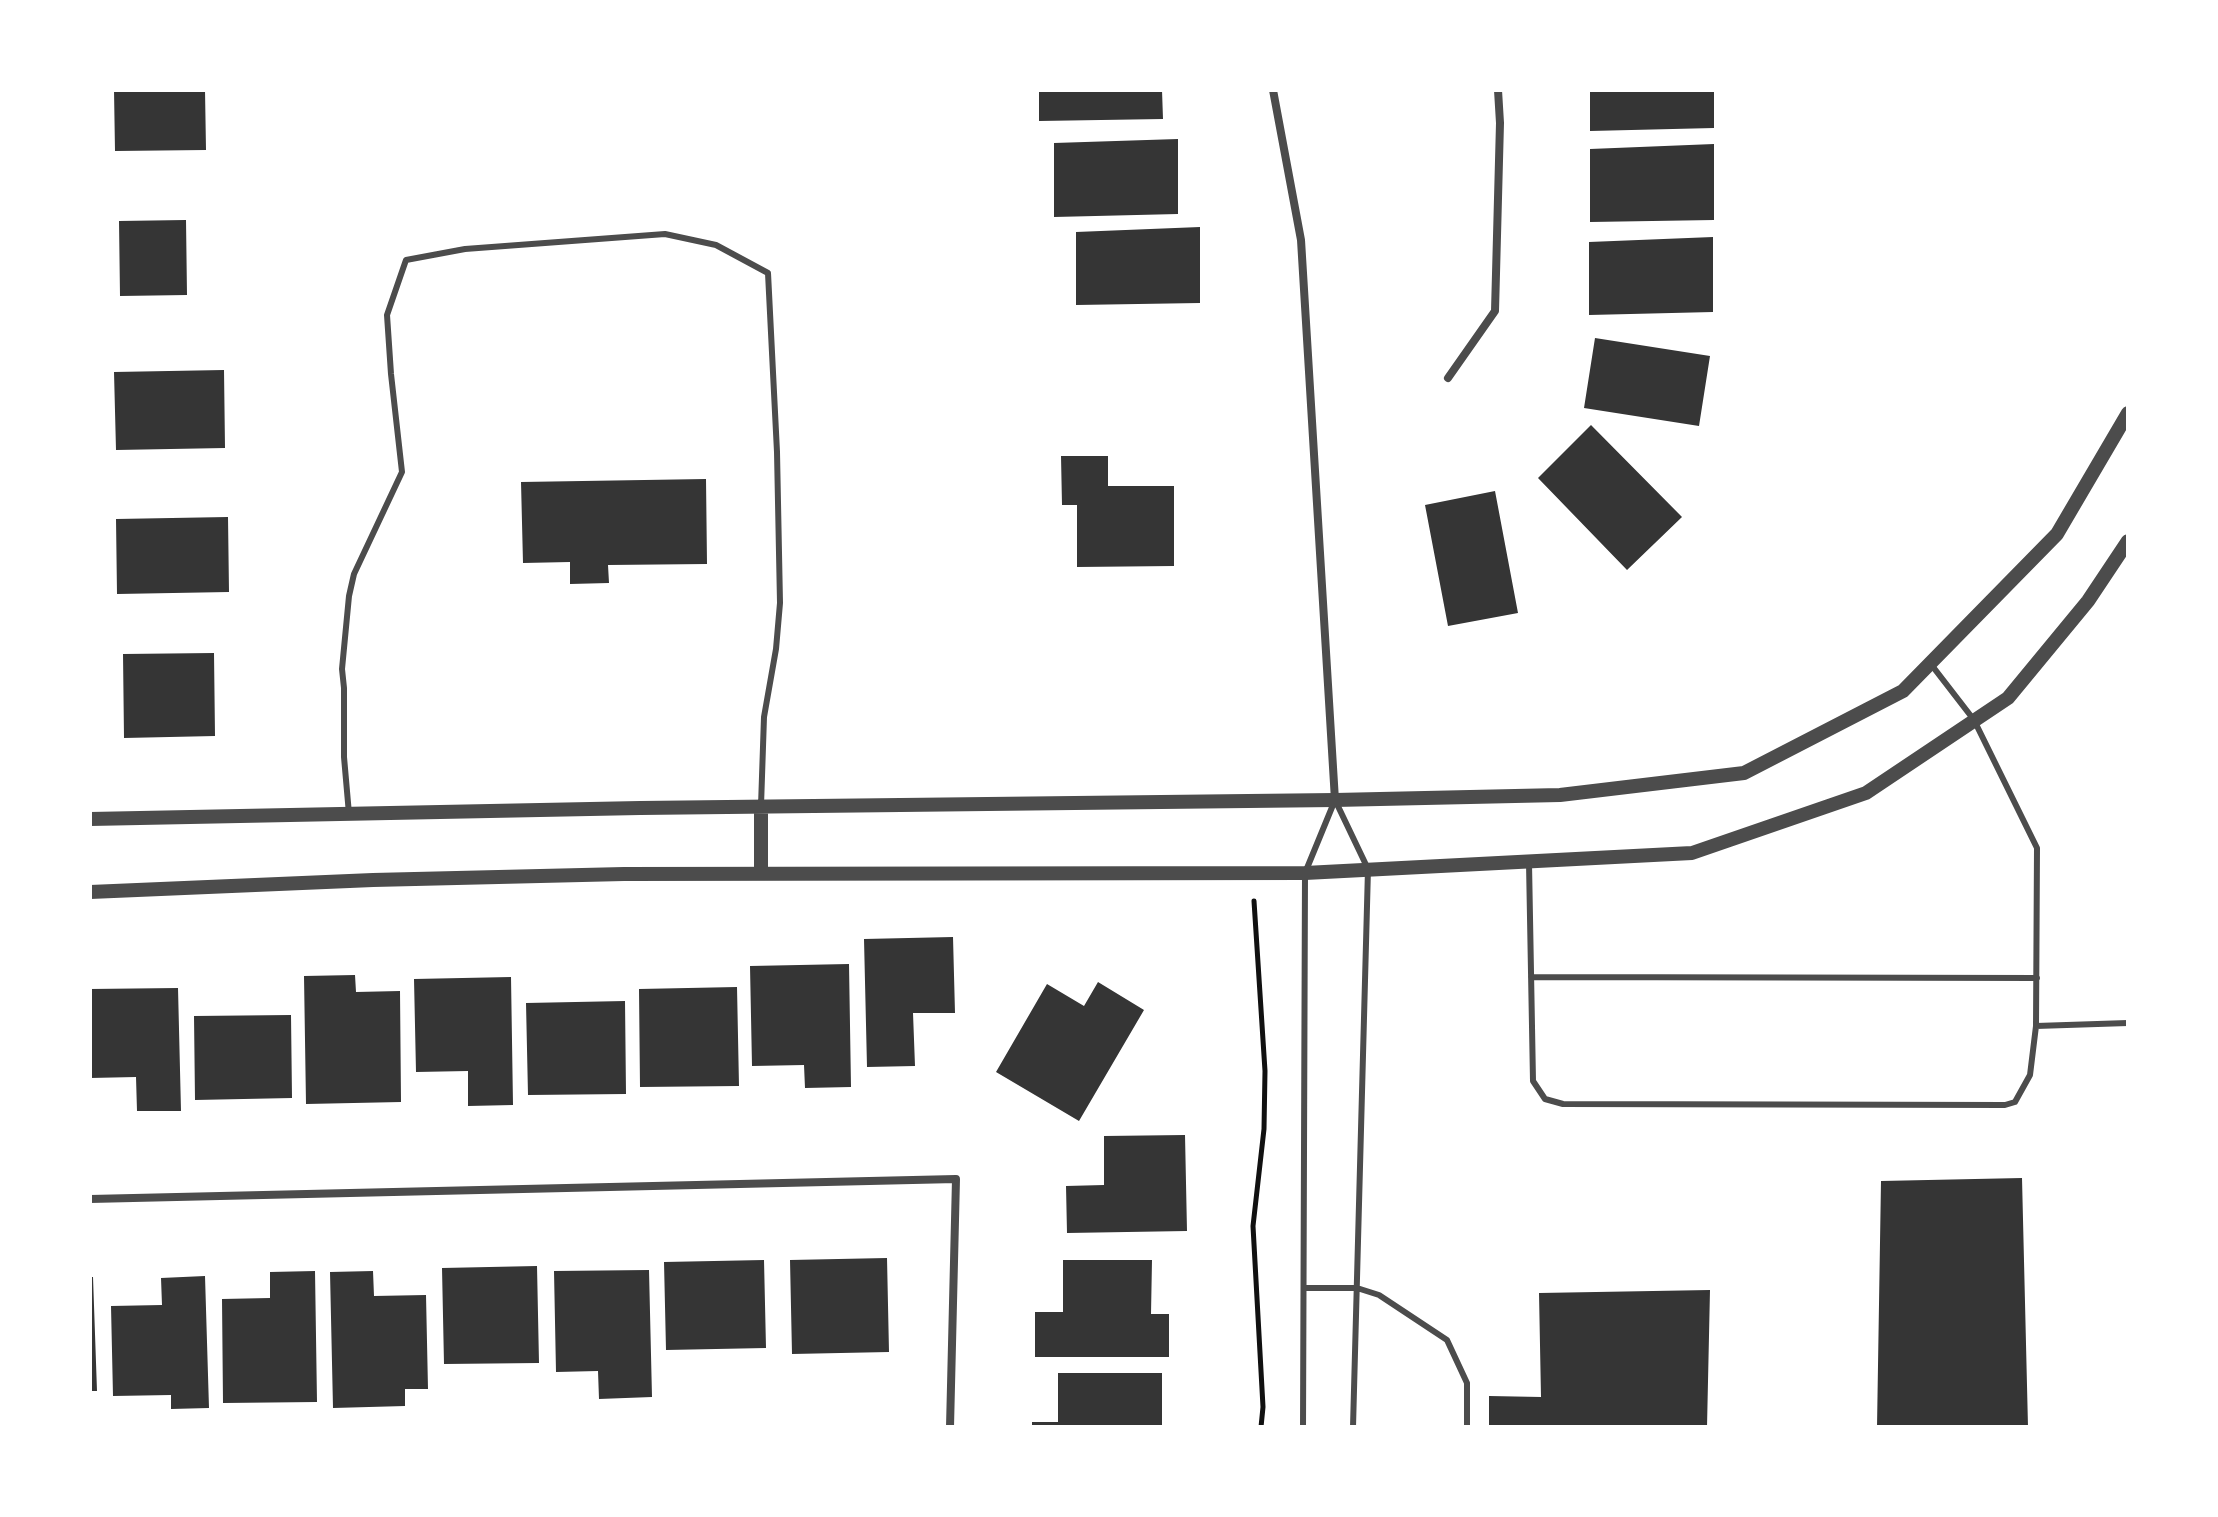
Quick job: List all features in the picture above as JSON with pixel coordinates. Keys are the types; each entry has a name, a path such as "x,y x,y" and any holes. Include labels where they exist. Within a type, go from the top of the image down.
{"street":[{"path":"1273,90 1301,240 1335,800"},
{"path":"1448,378 1495,311 1500,123 1498,90"},
{"path":"90,819 1560,795 1744,773 1903,691 2057,534 2128,413"},
{"path":"2114,438 2128,448"},
{"path":"90,892 373,880 761,873 1305,873 1692,853 1866,793 2008,698 2088,601 2128,541"},
{"path":"761,806 761,873"},
{"path":"90,1199 956,1179 950,1427"}],"lane":[{"path":"349,814 342,669 349,596 354,574 402,472 387,315 406,260 465,249 665,234 716,245 768,273 777,452 780,603 776,649 764,717 761,806"},
{"path":"1529,861 1533,1081 1545,1099 1563,1104 2005,1105 2015,1102 2030,1075 2036,1026 2037,848 1974,720 1930,663"},
{"path":"1335,800 1368,869 1353,1427"},
{"path":"1303,1427 1305,873 1335,800"},
{"path":"1531,977 2037,978"},
{"path":"2036,1026 2128,1023"},
{"path":"1305,1288 1357,1288 1379,1295 1447,1340 1467,1383 1467,1427"}],"path":[{"path":"1254,894 1265,1071 1264,1129 1253,1226 1263,1407 1261,1427"}],"building":[{"path":"114,90 205,90 206,150 115,151"},
{"path":"1039,90 1162,90 1163,119 1039,121"},
{"path":"1590,90 1714,90 1714,128 1590,131"},
{"path":"1178,139 1178,214 1054,217 1054,143"},
{"path":"1714,144 1714,220 1590,222 1590,149"},
{"path":"186,220 187,295 120,296 119,221"},
{"path":"1200,227 1200,303 1076,305 1076,232"},
{"path":"1713,237 1713,312 1589,315 1589,242"},
{"path":"1595,338 1710,356 1699,426 1584,408"},
{"path":"224,370 225,448 116,450 114,372"},
{"path":"1591,425 1682,517 1627,570 1538,478"},
{"path":"1061,456 1108,456 1108,486 1174,486 1174,566 1077,567 1077,505 1062,505"},
{"path":"706,479 707,564 608,565 609,583 570,584 570,562 523,563 521,482"},
{"path":"1495,491 1518,613 1448,626 1425,505"},
{"path":"228,517 229,592 117,594 116,519"},
{"path":"214,653 215,736 124,738 123,654"},
{"path":"953,937 955,1013 913,1013 915,1066 867,1067 864,939"},
{"path":"849,964 851,1087 805,1088 804,1065 752,1066 750,966"},
{"path":"355,975 356,992 400,991 401,1102 306,1104 304,976"},
{"path":"511,977 513,1105 468,1106 468,1071 416,1072 414,979"},
{"path":"1098,982 1144,1010 1079,1121 996,1072 1047,984 1084,1006"},
{"path":"737,987 739,1086 640,1087 639,989"},
{"path":"178,988 181,1111 137,1111 136,1077 90,1078 90,989"},
{"path":"625,1001 626,1094 528,1095 526,1003"},
{"path":"291,1015 292,1098 195,1100 194,1016"},
{"path":"1185,1135 1187,1231 1067,1233 1066,1186 1104,1185 1104,1136"},
{"path":"2022,1178 2028,1427 1877,1427 1881,1181"},
{"path":"887,1258 889,1352 792,1354 790,1260"},
{"path":"764,1260 766,1348 666,1350 664,1262"},
{"path":"1063,1260 1152,1260 1151,1314 1169,1314 1169,1357 1035,1357 1035,1312 1063,1312"},
{"path":"537,1266 539,1363 444,1364 442,1268"},
{"path":"649,1270 652,1397 599,1399 598,1371 556,1372 554,1271"},
{"path":"315,1271 317,1402 223,1403 222,1299 270,1298 270,1272"},
{"path":"373,1271 374,1296 426,1295 428,1389 405,1389 405,1406 333,1408 330,1272"},
{"path":"205,1276 209,1408 171,1409 171,1395 113,1396 111,1306 162,1305 161,1278"},
{"path":"90,1277 93,1277 97,1391 90,1391"},
{"path":"1710,1290 1707,1427 1489,1427 1489,1396 1541,1397 1539,1293"},
{"path":"1058,1373 1162,1373 1162,1427 1032,1427 1032,1422 1058,1422"}]}
